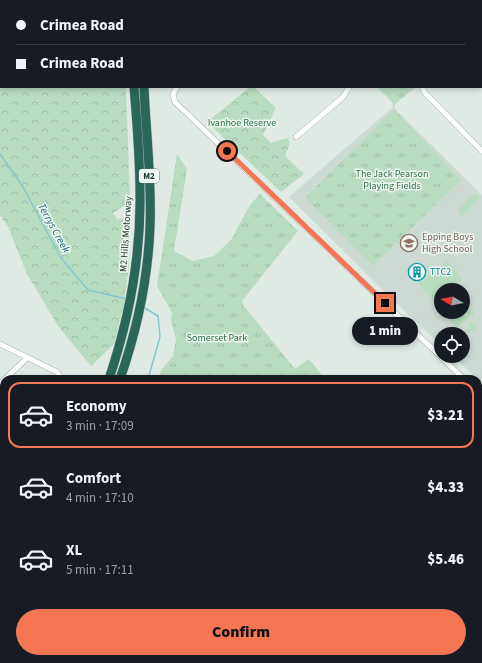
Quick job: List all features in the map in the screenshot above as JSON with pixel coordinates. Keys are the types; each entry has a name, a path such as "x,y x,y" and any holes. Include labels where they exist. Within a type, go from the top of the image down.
{"highway":[{"name":"M2 Hills Motorway","path":"110,375 130,307 136,263 140,194 134,88"},
{"name":"M2","path":"121,375 130,351 140,309 147,264 150,227 150,195 144,88"}],"street":[{"path":"176,88 173,94 176,102 460,375"},
{"path":"296,137 343,97 348,88"},
{"path":"422,88 425,93 482,151"},
{"path":"0,344 57,372 59,375"},
{"path":"10,375 27,358"}],"shaded area":[{"name":"Epping Boys High School","path":"393,107 482,195 482,375 473,375 461,363 470,363 470,327 434,327 434,338 289,197"}],"green space":[{"path":"0,88 126,88 130,202 113,213 117,219 130,218 129,265 124,304 114,344 91,366 58,326 27,274 8,227 0,215"},
{"name":"Ivanhoe Reserve","path":"249,88 255,88 276,108 263,135 271,143 288,138 290,143 285,156 304,174 281,192 207,122"},
{"path":"378,88 415,88 395,104 394,109 392,102"},
{"name":"The Jack Pearson Playing Fields","path":"394,109 461,180 373,266 305,198"},
{"name":"Somerset Park","path":"177,154 187,169 174,251 193,261 214,256 231,240 250,205 260,194 298,231 242,301 243,305 295,369 309,359 322,375 160,375 161,370 173,356 176,340 171,320 172,313 157,286"},
{"path":"475,193 480,198 462,216 457,210"},
{"path":"448,261 462,279 457,283 434,283 433,301 418,283"},
{"path":"470,309 474,314 470,317"},
{"path":"449,319 468,319 457,327 455,327"},
{"path":"471,321 473,324 476,323 478,326 475,328 477,331 474,333 472,330 470,331 470,327 468,327 470,326 468,323"}],"waterway":[{"name":"Terrys Creek","path":"0,154 23,187 61,258 88,290 127,299"},
{"name":"Terrys Creek","path":"143,307 158,316 160,337 149,375"}],"place":[{"name":"Epping Boys High School","path":"409,243"},
{"name":"TTC2","path":"417,272"}],"route":[{"path":"227,151 385,303"}]}
